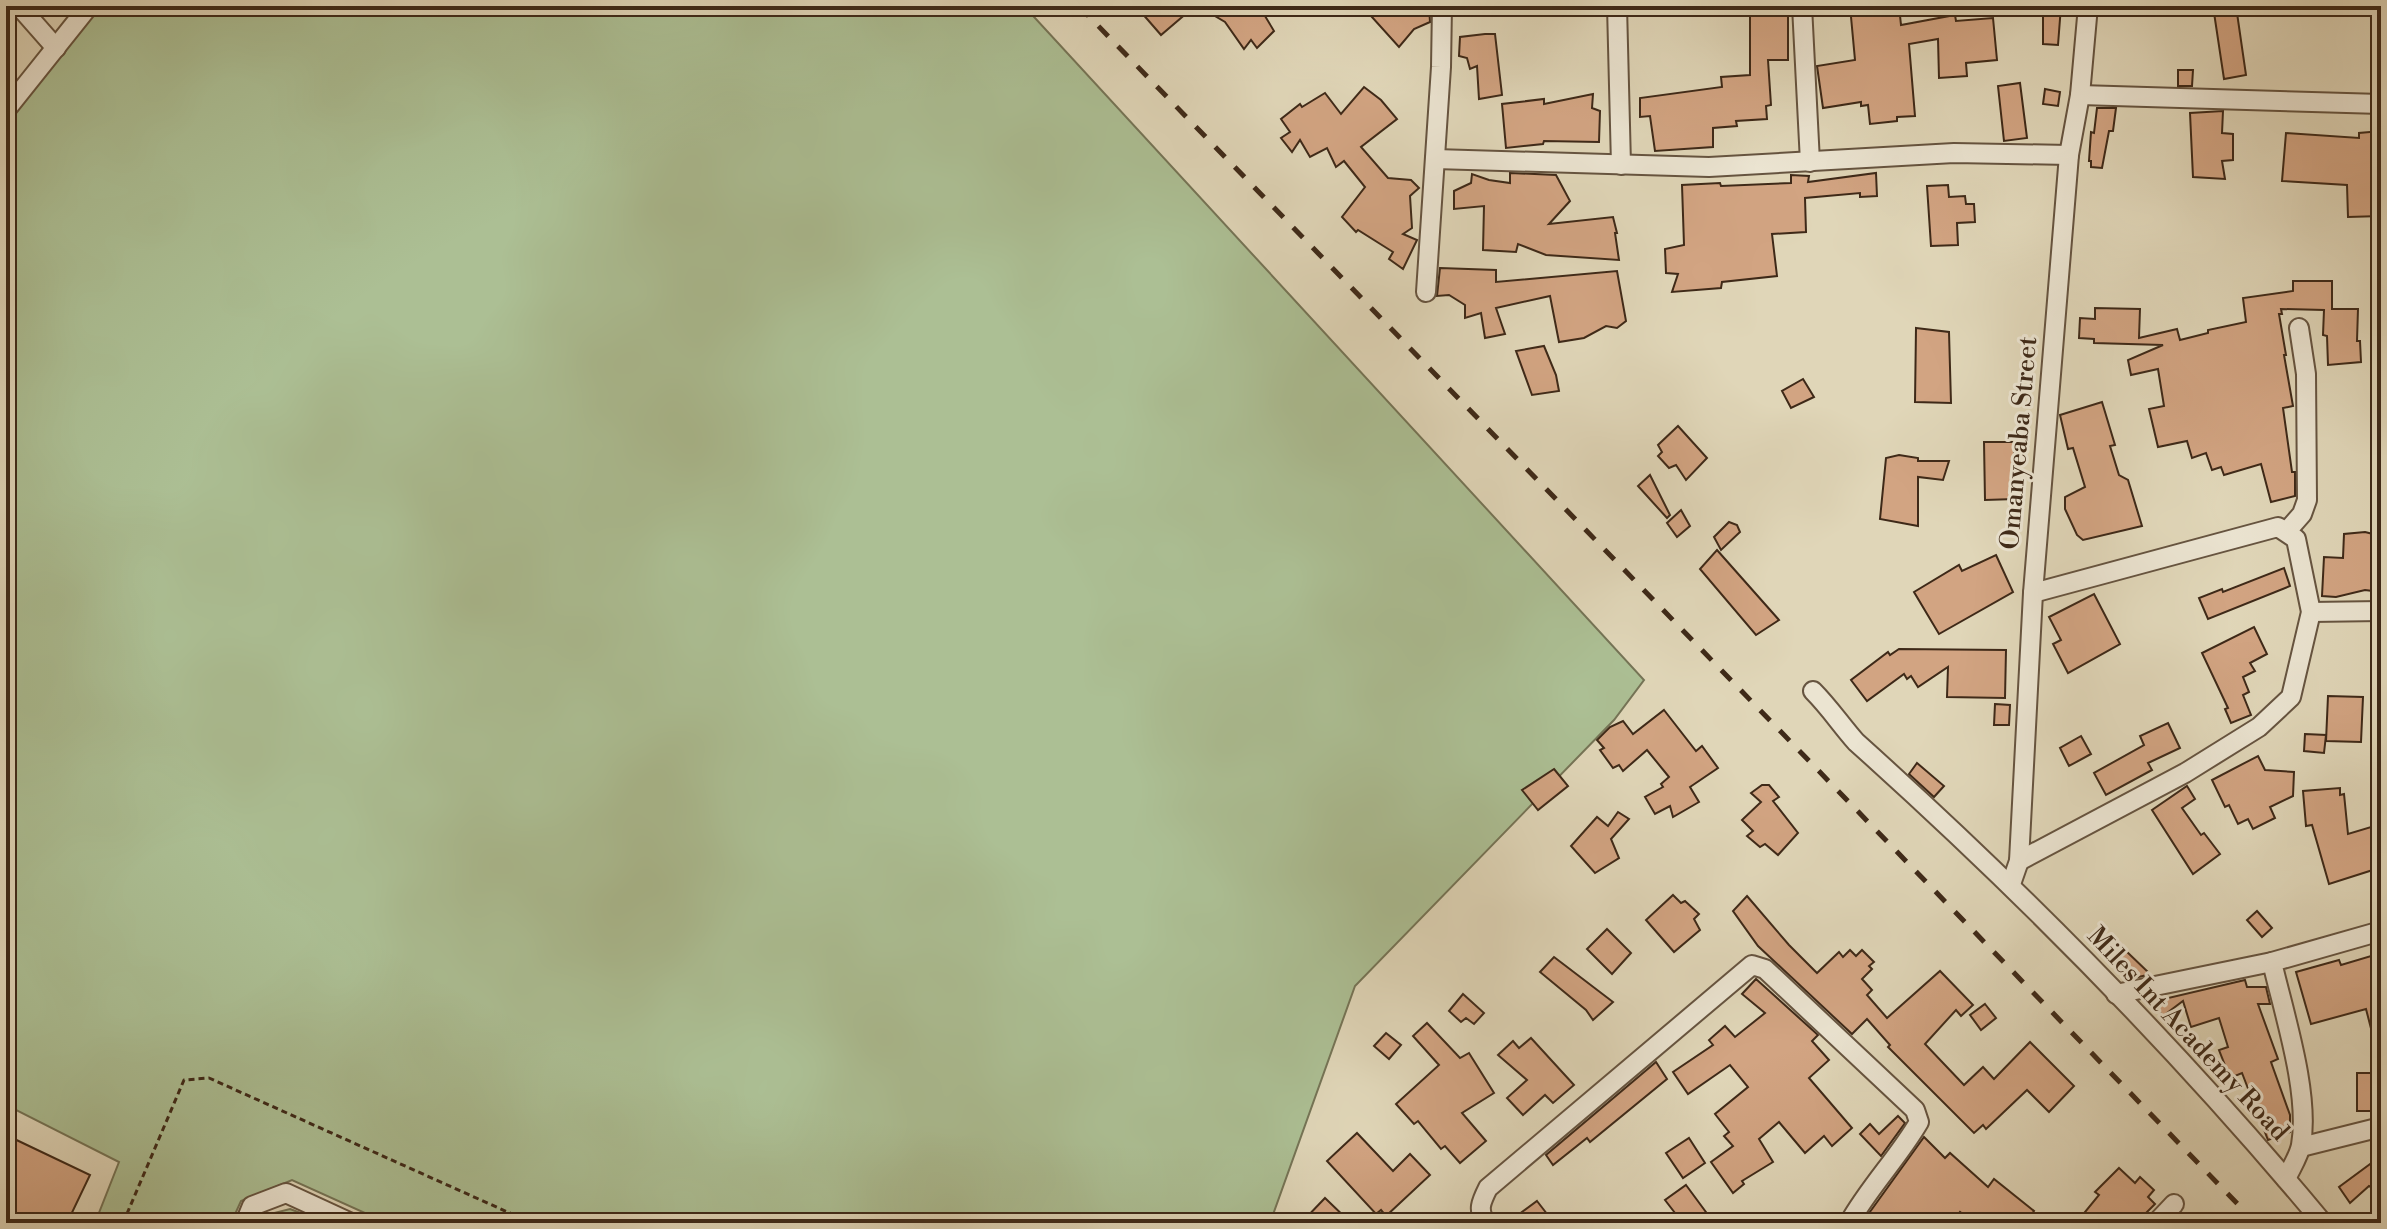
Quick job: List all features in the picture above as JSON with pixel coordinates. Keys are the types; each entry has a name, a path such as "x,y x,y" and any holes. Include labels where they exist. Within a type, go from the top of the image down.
{"street":[{"path":"19,6 56,48"},
{"path":"6,110 89,6"},
{"path":"1426,292 1442,6"},
{"path":"1617,6 1621,165"},
{"path":"1802,6 1810,162"},
{"name":"Omanyeaba Street","path":"2011,884 2019,861 2033,593 2069,155 2080,95 2088,6"},
{"path":"2080,95 2381,104"},
{"path":"1435,159 1709,167 1939,154 2069,155"},
{"path":"2287,531 2302,514 2307,500 2306,374 2299,328"},
{"path":"2019,861 2185,773 2259,727 2291,697 2311,612 2296,539 2278,527 2033,593"},
{"path":"2311,612 2381,611"},
{"name":"Miles Int Academy Road","path":"1813,691 1835,713 1842,727 1856,742 2011,884 2116,994 2323,1223"},
{"path":"2116,994 2272,962 2381,931"},
{"path":"2272,962 2297,1070 2302,1115 2301,1147 2286,1179"},
{"path":"1486,1223 1480,1215 1481,1202 1488,1188 1752,965 1765,969 1915,1110 1919,1122 1862,1200 1849,1223"},
{"path":"2301,1147 2381,1127"},
{"path":"245,1223 252,1206 286,1193 351,1223"},
{"path":"2156,1223 2174,1204"}],"path":[{"path":"123,1223 184,1080 209,1078 532,1223"}],"green space":[{"path":"89,6 1024,6 1644,680 1614,720 1355,986 1270,1223 387,1223 292,1180 241,1201 231,1223 95,1223 119,1162 6,1105 6,113"},
{"path":"290,1209 327,1223 259,1223 262,1216"}],"building":[{"path":"1148,6 1195,6 1161,35 1141,12"},
{"path":"1198,6 1259,6 1274,31 1257,48 1251,40 1244,49 1225,22"},
{"path":"1362,6 1429,6 1430,22 1414,29 1399,47"},
{"path":"1750,6 1788,6 1788,60 1768,60 1771,105 1766,106 1767,119 1736,121 1737,126 1713,128 1713,147 1655,151 1650,116 1640,117 1640,98 1722,87 1721,77 1750,75"},
{"path":"1850,6 1899,6 1901,25 1955,15 1956,21 1993,18 1997,60 1966,63 1967,76 1939,78 1938,39 1909,44 1915,116 1870,124 1868,105 1861,106 1861,102 1823,108 1817,66 1855,60"},
{"path":"2043,6 2061,6 2058,45 2043,44"},
{"path":"2213,6 2236,6 2246,75 2224,79"},
{"path":"1495,34 1502,95 1479,99 1477,66 1470,69 1467,58 1459,56 1460,37"},
{"path":"2178,70 2193,70 2192,86 2178,86"},
{"path":"2020,83 2027,138 2004,141 1998,86"},
{"path":"1364,87 1381,100 1397,119 1361,147 1388,178 1411,180 1419,188 1410,196 1412,228 1403,234 1417,240 1403,269 1389,259 1393,252 1358,230 1356,232 1342,217 1365,187 1344,161 1336,167 1327,148 1310,157 1300,140 1292,152 1281,138 1290,132 1281,119 1300,104 1302,107 1325,93 1341,114"},
{"path":"2045,89 2060,92 2058,106 2043,104"},
{"path":"1593,94 1592,108 1600,111 1599,142 1544,141 1543,144 1506,148 1502,104 1544,99 1544,104"},
{"path":"2097,108 2116,108 2102,168 2091,167 2089,161"},
{"path":"2223,111 2222,133 2233,134 2233,160 2222,161 2225,179 2193,177 2190,113"},
{"path":"2381,131 2381,216 2348,217 2347,185 2282,181 2286,133 2359,138 2359,133"},
{"path":"1510,173 1556,175 1570,201 1549,224 1613,217 1619,260 1546,255 1518,244 1516,252 1483,250 1484,206 1454,209 1454,191 1471,183 1472,174 1510,183"},
{"path":"1876,173 1877,196 1860,197 1860,193 1805,198 1806,232 1772,234 1777,276 1722,282 1721,288 1672,292 1678,274 1666,273 1665,249 1684,245 1682,185 1791,183 1791,175 1809,176 1808,182"},
{"path":"1948,185 1949,197 1965,196 1966,204 1974,204 1975,222 1957,223 1958,245 1931,246 1927,186"},
{"path":"1440,268 1496,270 1496,282 1617,271 1626,321 1617,328 1606,326 1584,338 1559,342 1550,296 1496,308 1505,334 1485,338 1481,313 1465,318 1465,305 1449,295 1437,296"},
{"path":"2293,281 2332,281 2332,309 2358,309 2357,341 2360,341 2361,362 2328,365 2327,336 2323,335 2324,310 2281,309 2284,355 2293,406 2283,408 2292,472 2295,472 2295,496 2271,502 2261,464 2224,475 2221,467 2212,470 2206,453 2192,458 2187,441 2158,447 2149,409 2164,406 2158,369 2131,375 2128,360 2163,345 2094,343 2094,339 2079,338 2080,318 2095,319 2095,308 2140,309 2139,338 2177,329 2180,340 2246,322 2243,298 2293,291"},
{"path":"1916,328 1949,332 1951,403 1915,402"},
{"path":"1544,346 1559,391 1532,395 1516,351"},
{"path":"1803,379 1814,397 1791,408 1782,391"},
{"path":"2102,402 2115,445 2110,446 2119,475 2128,480 2142,526 2083,540 2077,535 2065,509 2065,497 2085,487 2073,448 2068,449 2060,415"},
{"path":"1678,426 1707,458 1686,480 1676,465 1669,468 1658,456 1662,452 1658,445"},
{"path":"1984,442 2014,442 2015,499 1985,500"},
{"path":"1899,455 1918,458 1918,461 1949,461 1943,480 1918,477 1918,526 1880,519 1886,458"},
{"path":"1650,475 1670,515 1667,518 1638,486"},
{"path":"1681,510 1690,526 1677,537 1667,523"},
{"path":"1729,522 1737,525 1740,532 1721,550 1714,537"},
{"path":"2365,532 2381,536 2381,592 2365,590 2336,597 2322,596 2324,557 2343,558 2344,534"},
{"path":"1717,550 1779,620 1756,635 1700,569"},
{"path":"1996,555 2013,592 1939,634 1914,592 1959,565 1962,571"},
{"path":"2284,568 2290,586 2208,619 2199,598"},
{"path":"2094,594 2120,644 2068,673 2053,644 2061,640 2049,617"},
{"path":"2254,627 2267,654 2250,663 2255,671 2243,677 2249,692 2243,695 2251,715 2231,723 2225,709 2228,708 2202,653"},
{"path":"1899,649 2006,650 2005,698 1947,697 1948,667 1918,687 1911,676 1907,679 1904,674 1867,701 1851,680 1888,652 1890,655"},
{"path":"2328,696 2363,697 2361,742 2326,741"},
{"path":"1995,704 2010,705 2009,725 1994,725"},
{"path":"1664,710 1696,751 1702,746 1718,768 1690,787 1699,802 1673,817 1670,806 1655,814 1645,797 1663,787 1661,784 1669,777 1647,750 1623,771 1619,765 1613,768 1597,740 1610,727 1623,721 1633,734"},
{"path":"2168,723 2180,748 2148,763 2152,770 2106,795 2094,773 2144,745 2140,736"},
{"path":"2305,734 2326,735 2324,753 2304,751"},
{"path":"2081,736 2091,754 2069,766 2060,748"},
{"path":"2258,756 2265,770 2294,772 2293,796 2270,807 2275,818 2253,829 2248,819 2238,824 2229,805 2225,807 2212,780"},
{"path":"1917,763 1944,786 1934,797 1909,774"},
{"path":"1554,769 1568,786 1538,810 1522,790"},
{"path":"1762,785 1769,785 1779,797 1773,801 1798,833 1778,855 1765,844 1760,847 1747,836 1753,831 1742,820 1761,802 1751,793"},
{"path":"2187,786 2195,799 2182,808 2201,835 2204,833 2220,854 2193,874 2152,810"},
{"path":"2340,788 2340,795 2344,794 2348,834 2381,824 2381,857 2376,859 2379,868 2329,884 2312,825 2306,826 2303,791"},
{"path":"1618,812 1629,819 1611,839 1619,858 1595,873 1571,846 1597,817 1608,826"},
{"path":"1673,895 1699,914 1694,919 1700,930 1674,952 1646,920"},
{"path":"1747,896 1817,973 1839,952 1843,957 1850,950 1856,956 1862,950 1874,962 1869,966 1872,969 1862,979 1872,990 1867,995 1887,1018 1940,971 1973,1005 1961,1016 1956,1010 1925,1044 1964,1085 1983,1067 1994,1079 2030,1042 2074,1086 2049,1112 2027,1090 1986,1129 1983,1125 1974,1133 1888,1047 1890,1045 1867,1019 1852,1034 1758,946 1733,911"},
{"path":"2257,911 2272,928 2262,937 2247,920"},
{"path":"1607,929 1631,953 1612,974 1587,949"},
{"path":"2125,950 2149,973 2147,975 2130,979 2113,962"},
{"path":"2381,953 2381,1047 2376,1048 2366,1009 2311,1024 2296,972 2339,960 2341,965"},
{"path":"1554,957 1613,1002 1593,1020 1586,1010 1540,972"},
{"path":"1756,979 1818,1035 1812,1041 1829,1060 1809,1078 1852,1128 1832,1146 1824,1136 1805,1153 1779,1122 1759,1139 1773,1162 1742,1181 1744,1184 1733,1193 1711,1162 1733,1146 1724,1136 1729,1132 1715,1114 1748,1087 1730,1065 1688,1094 1673,1072 1713,1045 1709,1040 1725,1026 1735,1037 1765,1013 1742,994"},
{"path":"2245,980 2247,987 2266,987 2270,1004 2258,1004 2278,1059 2271,1062 2290,1115 2290,1132 2268,1140 2242,1073 2230,1078 2219,1050 2228,1047 2219,1018 2191,1027 2183,1001 2163,1016 2151,1002"},
{"path":"1463,994 1484,1013 1474,1024 1466,1018 1461,1022 1449,1011"},
{"path":"1985,1004 1996,1018 1981,1030 1970,1015"},
{"path":"1427,1023 1460,1058 1469,1053 1494,1093 1462,1113 1486,1141 1460,1163 1445,1146 1441,1149 1418,1121 1414,1124 1396,1104 1439,1065 1413,1036"},
{"path":"1386,1033 1401,1045 1389,1059 1374,1046"},
{"path":"1531,1038 1574,1085 1553,1103 1545,1095 1523,1115 1507,1098 1527,1080 1498,1055 1513,1041 1519,1048"},
{"path":"1656,1062 1667,1079 1590,1142 1587,1138 1553,1165 1546,1155"},
{"path":"2357,1073 2381,1073 2381,1111 2357,1111"},
{"path":"1898,1116 1905,1123 1881,1156 1860,1134 1870,1124 1879,1134"},
{"path":"1357,1133 1393,1171 1410,1154 1430,1175 1386,1216 1381,1210 1376,1214 1327,1161"},
{"path":"6,1135 90,1175 67,1223 6,1223"},
{"path":"1924,1137 1945,1158 1950,1153 1988,1187 1994,1179 2034,1211 2025,1223 1974,1223 1960,1212 1952,1223 1870,1223 1865,1219"},
{"path":"1689,1138 1705,1163 1683,1178 1666,1153"},
{"path":"2381,1156 2381,1192 2369,1186 2350,1203 2339,1187"},
{"path":"2119,1168 2135,1183 2140,1177 2154,1190 2148,1197 2155,1204 2136,1223 2076,1223 2099,1195 2095,1192"},
{"path":"1686,1185 1714,1223 1661,1223 1675,1213 1665,1200"},
{"path":"1325,1198 1351,1223 1301,1223"},
{"path":"1537,1201 1554,1223 1507,1223"}],"railway":[{"path":"1079,6 2256,1223"}]}
